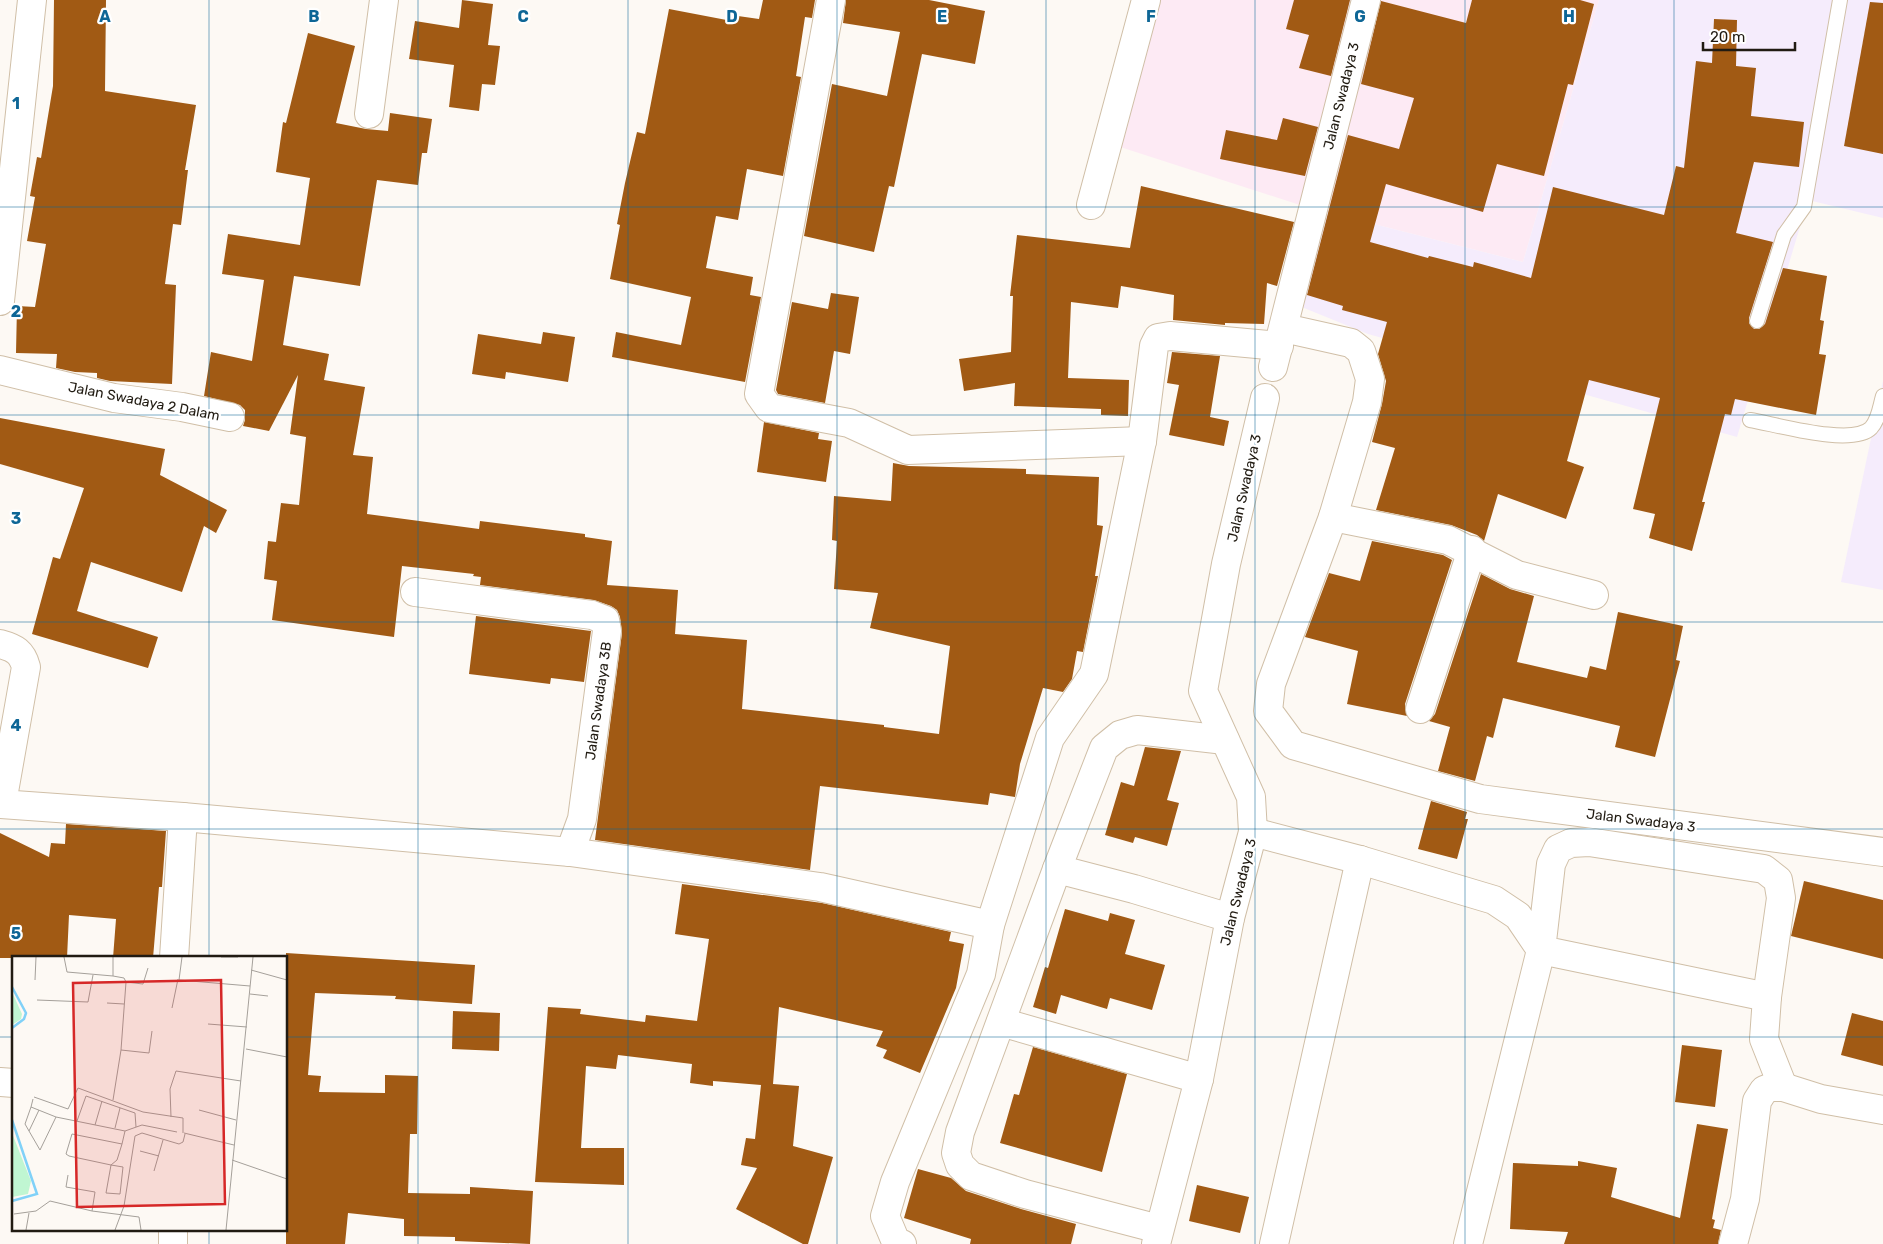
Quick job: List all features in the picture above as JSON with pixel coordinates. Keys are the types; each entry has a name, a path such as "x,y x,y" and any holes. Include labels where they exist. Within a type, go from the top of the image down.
{"street":[{"path":"0,301 32,0"},
{"path":"369,114 384,0"},
{"path":"831,0 758,394 769,408 849,423 908,450 1142,441 1095,671 1050,738 990,925 981,974 895,1182 885,1216 896,1242 902,1244"},
{"path":"1091,205 1146,0"},
{"name":"Jalan Swadaya 3","path":"1279,347 1366,0"},
{"name":"Jalan Swadaya 3","path":"1142,441 1154,346 1158,338 1170,336 1279,347 1351,343 1361,351 1370,380 1367,402 1333,517 1272,684 1268,711 1293,745 1480,799 1883,852"},
{"name":"Jalan Swadaya 2 Dalam","path":"0,370 114,398 182,407 230,417"},
{"name":"Jalan Swadaya 3","path":"1157,1236 1199,1079 1230,918 1252,832 1251,796 1203,691 1226,564 1265,398"},
{"path":"1333,517 1448,540 1472,550 1497,566 1517,575 1594,596"},
{"path":"1420,709 1472,550"},
{"name":"Jalan Swadaya 3B","path":"415,592 592,615 605,620 607,631 582,819 570,852"},
{"path":"0,644 13,647 23,656 26,667 1,803 183,817 570,852 820,887 990,925"},
{"path":"1157,1236 971,1176 960,1165 956,1153 960,1132 1057,869 1104,748 1111,741 1128,732 1137,730 1224,740"},
{"path":"174,956 183,817"},
{"path":"1252,832 1360,860 1494,900 1518,916 1541,950 1767,997"},
{"path":"1468,1244 1541,950 1551,864 1558,849 1571,843 1589,842 1764,869 1778,880 1781,898 1767,997 1764,1039 1783,1087"},
{"path":"1274,1244 1360,860"},
{"path":"1057,869 1134,889 1230,918"},
{"path":"1001,1022 1199,1079"},
{"path":"1733,1244 1745,1199 1757,1101 1764,1090 1772,1087 1783,1087 1821,1099 1883,1110"}],"lane":[{"path":"1757,321 1784,235 1804,207 1840,0"},
{"path":"1750,420 1832,435 1854,436 1870,429 1878,415 1883,396"}],"shaded area":[{"path":"1152,0 1599,0 1523,262 1303,206 1114,145"},
{"path":"1599,0 1883,0 1883,218 1808,200 1737,437 1368,334 1277,297 1303,206 1523,262"},
{"path":"1883,381 1883,590 1841,582"}],"building":[{"path":"54,0 106,0 105,91 196,105 185,170 188,170 181,225 173,224 165,284 176,285 172,384 110,381 97,378 97,373 75,372 56,368 57,354 16,353 17,306 35,307 46,244 27,241 35,197 30,196 37,157 41,158 53,86"},
{"path":"462,0 493,4 488,45 500,46 495,85 482,84 479,111 449,107 454,65 409,59 415,21 459,28"},
{"path":"763,0 815,0 812,18 805,17 796,76 801,77 783,176 747,169 738,220 716,216 706,268 753,277 750,295 761,297 745,382 612,357 616,332 681,345 691,297 610,279 620,225 617,224 625,183 637,132 645,134 669,9 737,22 738,16 759,19"},
{"path":"846,0 929,0 985,11 975,64 922,54 894,187 889,186 874,252 804,236 832,84 887,96 900,32 843,23"},
{"path":"1294,0 1350,0 1331,76 1299,68 1309,35 1286,29"},
{"path":"1472,0 1580,0 1594,4 1573,85 1568,84 1544,176 1497,164 1483,212 1386,184 1370,242 1428,258 1429,256 1473,267 1474,262 1531,278 1553,187 1664,215 1676,166 1684,168 1696,61 1712,63 1714,19 1737,20 1736,66 1756,68 1751,116 1804,122 1799,167 1754,162 1736,233 1773,242 1749,318 1749,323 1754,329 1759,329 1765,324 1783,268 1827,276 1820,320 1824,321 1819,354 1826,355 1816,415 1735,399 1731,415 1725,414 1702,502 1705,502 1692,551 1649,538 1655,514 1633,509 1660,398 1589,380 1567,461 1584,467 1566,519 1498,494 1484,541 1477,535 1451,525 1376,510 1395,448 1372,442 1386,381 1378,354 1387,322 1342,310 1343,306 1307,295 1348,135 1399,149 1414,98 1361,84 1381,1 1466,23"},
{"path":"1870,2 1883,3 1883,154 1844,146"},
{"path":"308,33 355,46 336,123 388,131 390,113 432,119 427,153 422,153 418,185 377,180 360,286 294,276 283,345 329,354 324,380 365,387 353,455 373,457 367,514 479,529 480,521 585,534 585,537 612,541 607,585 678,590 675,634 747,640 742,709 884,725 884,727 939,734 950,646 870,628 878,593 834,589 837,541 832,540 834,496 891,501 893,463 909,466 1026,469 1026,474 1099,477 1097,525 1103,526 1095,576 1098,576 1083,652 1077,651 1072,679 1063,692 1043,688 1020,764 1015,797 990,793 988,805 820,786 810,870 595,840 622,633 617,610 594,600 480,585 481,577 473,576 474,574 402,566 394,637 272,620 277,581 264,579 268,541 276,542 281,503 299,505 306,437 290,434 298,375 269,431 243,426 245,410 240,405 204,396 211,352 252,361 264,280 222,274 228,234 300,245 310,178 276,172 283,122 286,123"},
{"path":"1283,118 1318,127 1305,176 1220,159 1226,130 1277,140"},
{"path":"1141,186 1294,222 1277,286 1267,283 1264,324 1225,323 1225,325 1173,320 1174,295 1121,286 1118,308 1071,302 1068,378 1129,380 1128,416 1101,415 1101,409 1014,406 1015,383 964,391 959,359 1011,352 1013,296 1010,296 1017,235 1130,248"},
{"path":"831,293 859,297 850,354 834,351 825,403 778,394 776,390 792,302 828,309"},
{"path":"543,332 575,337 568,382 506,372 505,379 472,374 478,334 541,344"},
{"path":"1172,352 1220,356 1210,417 1229,421 1224,446 1169,435 1179,385 1167,383"},
{"path":"0,418 165,449 160,475 227,510 216,533 204,526 182,592 91,562 77,611 158,637 148,668 32,634 53,557 60,559 84,488 0,464"},
{"path":"764,422 819,433 818,439 832,441 826,482 757,472"},
{"path":"1372,541 1443,555 1452,560 1405,704 1407,716 1347,704 1358,651 1305,637 1329,573 1360,581"},
{"path":"1481,574 1510,589 1534,596 1517,662 1587,678 1590,666 1606,670 1618,612 1683,626 1676,660 1680,661 1655,757 1615,747 1620,726 1503,698 1493,738 1487,736 1475,781 1438,771 1450,727 1429,721 1435,714"},
{"path":"476,616 591,631 584,682 551,678 550,684 469,674"},
{"path":"1145,747 1181,751 1167,800 1179,803 1167,846 1135,837 1133,843 1105,835 1121,782 1134,786"},
{"path":"1431,801 1467,812 1465,819 1468,819 1457,859 1418,849"},
{"path":"66,824 166,831 162,887 159,887 153,956 113,956 116,919 69,915 67,956 12,956 12,958 0,958 0,833 49,857 51,843 65,844"},
{"path":"1804,881 1883,900 1883,959 1791,936"},
{"path":"682,884 822,903 951,932 949,941 964,944 956,988 920,1073 883,1058 887,1050 876,1046 883,1031 779,1007 773,1084 799,1086 793,1146 833,1157 808,1244 803,1244 736,1209 757,1168 741,1165 746,1138 755,1139 761,1085 713,1081 713,1086 690,1083 692,1064 618,1055 616,1069 586,1066 581,1148 624,1148 624,1185 535,1182 548,1007 581,1009 580,1014 645,1022 646,1015 697,1021 709,939 675,934"},
{"path":"1065,909 1108,921 1110,913 1135,920 1125,954 1165,965 1152,1010 1110,998 1107,1009 1061,995 1056,1014 1033,1007 1045,967 1048,968"},
{"path":"286,953 475,965 472,1004 395,999 396,996 315,993 308,1075 321,1076 319,1092 385,1093 385,1075 418,1076 417,1134 410,1134 408,1193 470,1194 470,1187 533,1191 530,1244 455,1241 455,1237 404,1236 404,1219 348,1213 345,1244 286,1244 286,1232 288,1232 288,956 286,956"},
{"path":"453,1011 500,1013 499,1051 452,1049"},
{"path":"1852,1013 1883,1021 1883,1066 1841,1055"},
{"path":"1682,1045 1722,1050 1715,1107 1675,1102"},
{"path":"1033,1047 1127,1074 1102,1172 1000,1143 1014,1094 1019,1095"},
{"path":"1697,1124 1728,1129 1712,1219 1715,1220 1713,1228 1721,1230 1718,1244 1564,1244 1568,1232 1510,1229 1513,1163 1578,1166 1578,1161 1617,1168 1611,1197 1680,1218"},
{"path":"918,1169 951,1178 966,1191 1076,1224 1071,1244 970,1244 971,1239 904,1218"},
{"path":"1197,1185 1249,1197 1240,1233 1189,1221"}]}
